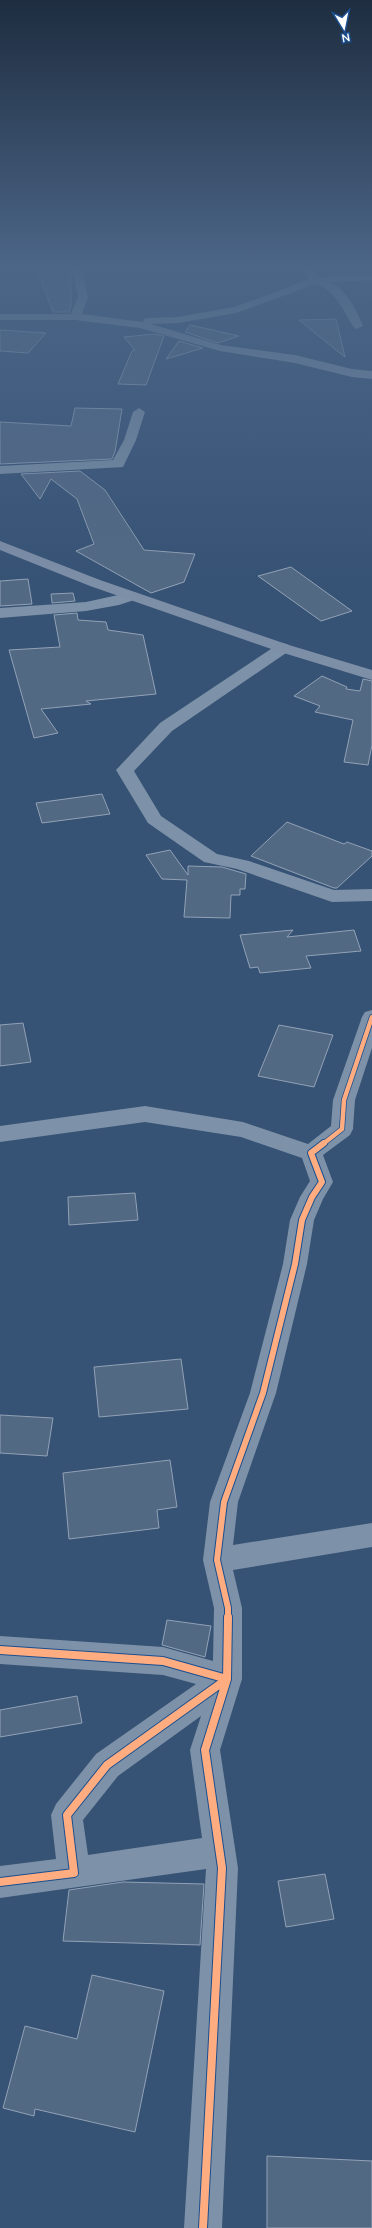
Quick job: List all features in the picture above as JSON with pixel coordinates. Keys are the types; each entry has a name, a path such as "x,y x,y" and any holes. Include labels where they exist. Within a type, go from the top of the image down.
{"main road":[{"path":"0,545 132,596 283,648 372,675"}],"street":[{"path":"344,371 372,375"},
{"path":"0,470 118,464 130,440 140,412"},
{"path":"0,613 95,605 123,600 132,596"},
{"path":"283,648 166,727 125,770 154,819 211,858 242,865 332,896 372,895"},
{"path":"310,1153 342,1129 344,1100 372,1017"},
{"path":"0,1134 145,1114 243,1130 310,1153 322,1182 312,1198 302,1220 295,1264 263,1393 224,1502 217,1560 228,1608 227,1679 205,1750 222,1868 203,2228"},
{"path":"217,1560 372,1535"},
{"path":"0,1650 163,1661 227,1679"},
{"path":"74,1873 67,1815 107,1765 227,1679"},
{"path":"0,1882 219,1852"}],"building":[{"path":"124,371 151,371 146,385 118,384"},
{"path":"75,408 122,409 115,452 112,459 0,464 0,422 71,426"},
{"path":"80,471 105,490 144,550 195,554 184,582 151,593 76,551 94,544 77,499 51,479 40,499 21,474"},
{"path":"291,567 352,611 321,621 258,576"},
{"path":"28,579 32,604 0,606 0,581"},
{"path":"73,593 75,601 52,603 51,594"},
{"path":"77,613 78,620 106,622 108,630 143,635 156,694 86,701 91,704 41,709 58,733 34,738 9,650 60,647 54,615"},
{"path":"322,676 347,687 346,689 360,691 363,679 372,681 372,745 368,765 344,762 353,720 315,712 320,706 294,696"},
{"path":"102,794 110,814 42,823 36,803"},
{"path":"287,822 344,844 347,842 372,851 372,856 337,888 334,888 251,856"},
{"path":"170,850 188,875 188,866 222,867 246,874 245,889 240,889 240,895 231,895 230,918 184,917 187,880 162,879 146,855"},
{"path":"293,930 287,937 354,930 361,951 306,956 311,968 260,973 258,967 250,968 240,935"},
{"path":"23,1023 31,1062 0,1066 0,1025"},
{"path":"279,1025 333,1035 314,1087 258,1076"},
{"path":"135,1193 138,1220 69,1225 68,1197"},
{"path":"181,1359 188,1409 99,1417 94,1367"},
{"path":"0,1415 53,1418 47,1456 0,1453"},
{"path":"170,1460 177,1507 157,1510 159,1528 69,1539 63,1473"},
{"path":"167,1620 211,1626 205,1657 162,1645"},
{"path":"77,1696 82,1723 0,1737 0,1710"},
{"path":"325,1874 334,1919 286,1927 278,1881"},
{"path":"123,1882 204,1884 200,1945 63,1941 69,1890"},
{"path":"92,1975 164,1991 135,2132 35,2109 34,2116 3,2108 25,2026 77,2039"},
{"path":"267,2156 372,2161 372,2228 267,2228"}],"cycle path":[{"path":"203,2228 222,1868 205,1750 227,1679 228,1608 217,1560 224,1502 263,1393 295,1264 302,1220 312,1197 322,1182 311,1153 342,1129 344,1100 372,1017"},
{"path":"0,1650 163,1661 227,1679 107,1765 67,1815 74,1873 0,1882"}]}
